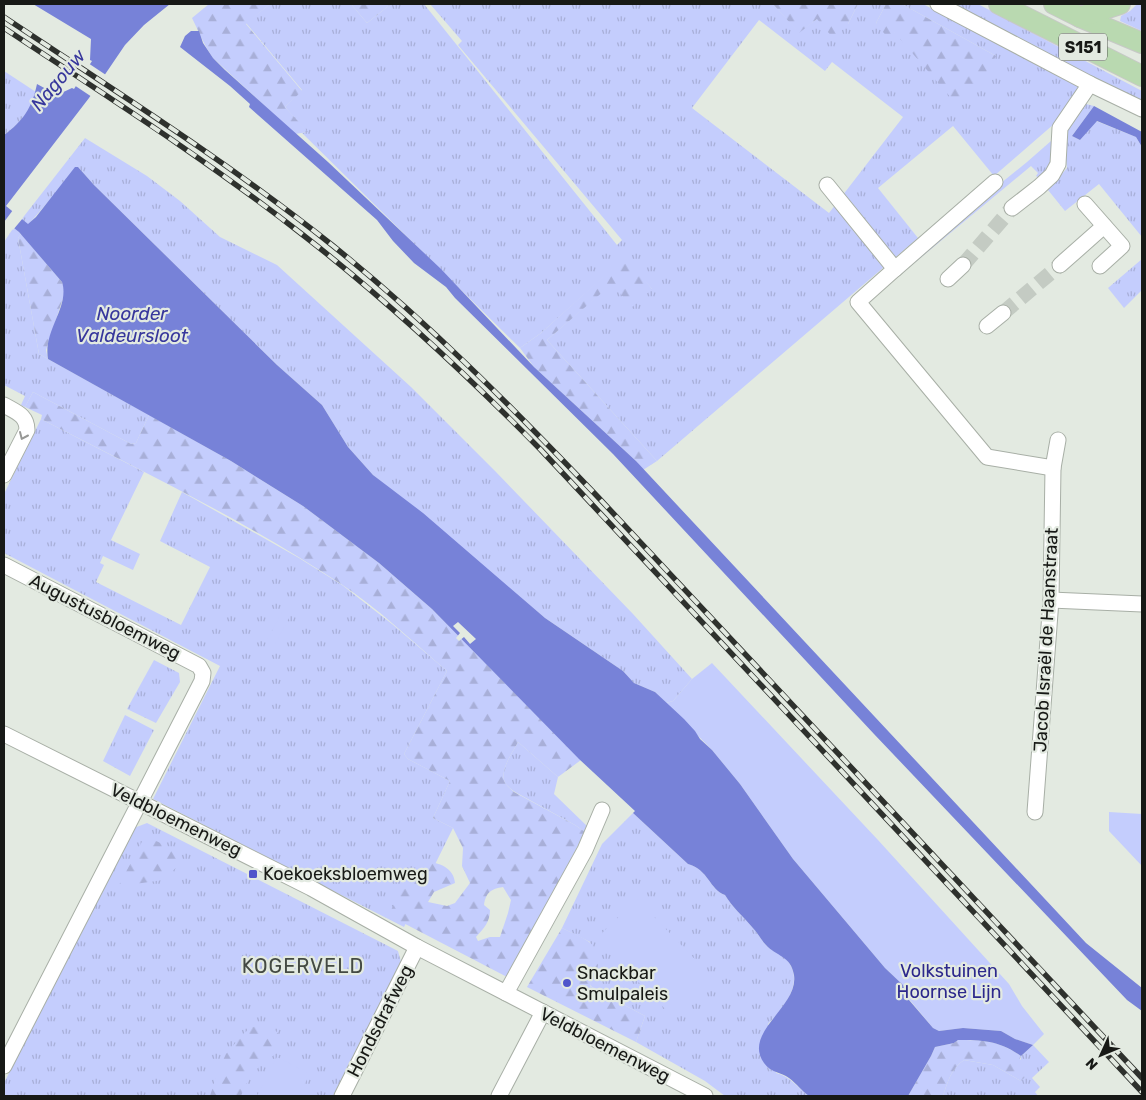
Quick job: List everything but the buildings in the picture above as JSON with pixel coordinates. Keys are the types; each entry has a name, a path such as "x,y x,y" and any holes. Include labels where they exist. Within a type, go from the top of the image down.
{"main road":[{"name":"S151","path":"999,4 1142,76"},
{"name":"S151","path":"1054,4 1142,43"},
{"name":"S151","path":"1080,17 1120,4"}],"street":[{"path":"938,4 1142,110"},
{"path":"1012,208 1052,174 1058,164 1060,128 1090,84"},
{"path":"995,182 858,302 987,457 1054,468"},
{"path":"826,185 895,269"},
{"path":"1085,204 1122,246 1100,266"},
{"path":"1060,265 1104,226"},
{"path":"948,279 963,265"},
{"path":"987,326 1003,313"},
{"path":"4,405 22,416 27,422 26,430 4,475"},
{"name":"Jacob Israël de Haanstraat","path":"1035,812 1051,600 1054,468 1058,440"},
{"name":"Augustusbloemweg","path":"4,565 199,666 203,673 202,680 140,801"},
{"path":"1051,600 1142,604"},
{"name":"Veldbloemenweg","path":"4,734 311,888 417,947 704,1096"},
{"path":"4,1066 140,801"},
{"path":"506,993 585,850 602,810"},
{"name":"Hondsdrafweg","path":"342,1096 417,947"},
{"path":"499,1096 543,1012"}],"green space":[{"path":"209,4 270,4 246,24 302,91 285,107 308,132 295,134 213,58 192,18"},
{"path":"270,4 351,4 367,23 391,4 424,4 617,245 622,240 458,45 462,41 430,4 773,4 799,32 817,19 848,24 858,4 886,4 876,23 894,32 996,56 902,4 923,4 1079,87 1054,124 994,176 953,126 878,188 918,238 657,461 547,340 612,283 652,289 625,258 541,333 520,348 302,133 307,132 285,107 302,90 246,23","holes":["759,20 825,71 832,62 903,117 829,213 692,108"]},
{"path":"351,4 391,4 367,23"},
{"path":"773,4 858,4 848,24 833,38 817,19 799,33"},
{"path":"886,4 902,4 996,56 984,76 959,107 894,32 887,37 876,23"},
{"path":"951,4 978,4 1142,91 1142,102"},
{"path":"1137,4 1142,4 1142,31 1120,21 1121,16"},
{"path":"4,71 36,92 24,116 4,135"},
{"path":"1086,104 1094,106 1072,136 1080,140 1096,121 1136,137 1142,147 1142,237 1099,184 1065,211 1048,190 1067,168 1063,135"},
{"path":"85,138 147,176 180,201 220,237 277,265 411,387 633,614 692,679 673,701 666,703 655,692 634,683 623,671 545,618 373,475 348,447 322,405 277,365 78,167 28,225 21,220"},
{"path":"1051,141 1052,162 1039,178 1036,176 1038,173 1031,166 883,289 895,269"},
{"path":"14,227 21,234 18,238 39,354 149,415 136,443 131,444 33,392 25,407 21,405 25,396 4,385 4,242"},
{"path":"21,234 62,282 65,292 46,350 48,359 39,354 18,238"},
{"path":"626,256 652,289 632,307 612,284 547,340 657,461 643,470 636,461 534,367 520,348 541,333"},
{"path":"1142,259 1142,290 1124,308 1108,288"},
{"path":"33,392 131,444 136,443 149,415 231,461 303,506 379,563 432,609 581,760 558,777 518,742 504,770 504,780 514,792 585,832 509,978 388,915 419,862 431,862 442,865 454,877 455,883 434,892 428,902 447,906 455,903 470,883 462,866 463,848 453,828 433,818 450,781 408,759 404,754 447,671 369,604 305,561 193,497 41,419 42,415 25,407","holes":["503,887 511,900 500,937 490,937 478,941 476,937 486,925 490,914 490,910 484,905 488,894 492,890"]},
{"path":"41,419 144,472 111,540 140,554 133,570 103,556 100,563 104,565 96,582 181,625 210,567 160,541 182,492 299,558 342,585 392,624 447,671 404,754 408,759 450,781 433,818 453,828 404,927 153,799 220,666 4,553 4,494"},
{"path":"282,612 290,616 275,644 267,640"},
{"path":"154,660 179,673 180,682 156,723 127,709"},
{"name":"Volkstuinen Hoornse Lijn","path":"712,663 878,840 1009,984 1022,1006 1044,1034 1033,1045 1015,1039 1001,1031 963,1028 939,1031 933,1028 909,999 903,985 885,968 793,859 740,784 712,750 666,703 673,701 692,679"},
{"path":"125,715 154,730 130,776 103,761"},
{"path":"518,742 558,777 554,794 588,827 585,832 508,787 504,780 504,770"},
{"path":"1109,812 1142,814 1142,866 1109,831"},
{"path":"633,813 688,864 705,875 715,888 725,895 766,945 785,958 791,967 794,985 791,993 781,1010 768,1024 776,1073 790,1079 809,1096 725,1096 705,1081 636,1042 645,1016 594,989 590,985 597,968 590,942 562,928 602,844"},
{"path":"147,823 398,951 401,962 333,1096 4,1096 4,1083 134,828"},
{"path":"145,836 176,850 180,864 163,880 135,884 125,892 119,885"},
{"path":"637,899 712,977 673,1017 596,939"},
{"path":"562,928 591,943 598,953 598,966 590,986 645,1016 636,1042 527,987"},
{"path":"264,1026 274,1029 285,1041 279,1050 254,1073 246,1084 241,1096 210,1096 217,1073 226,1054 243,1034 252,1027"},
{"path":"958,1040 983,1041 1006,1047 1021,1056 1020,1059 1032,1070 1021,1081 993,1065 964,1060 953,1071 943,1096 908,1096 935,1047 954,1043"},
{"path":"1033,1045 1049,1062 1032,1078 1040,1087 1035,1092 1038,1096 943,1096 953,1071 964,1060 993,1065 1021,1081 1021,1056"},
{"path":"277,1057 310,1074 298,1096 257,1096"}],"water":[{"name":"Noorder Valdeursloot","path":"33,4 170,4 144,25 125,45 89,98 6,206 28,224 36,217 75,167 78,167 277,365 322,405 348,447 373,475 423,513 545,618 623,671 634,683 655,692 684,719 740,784 793,859 885,968 903,985 909,1000 933,1028 939,1031 963,1028 1001,1031 1015,1039 1033,1045 1021,1056 1006,1047 983,1041 958,1040 954,1043 935,1047 908,1096 809,1096 789,1078 770,1069 764,1063 759,1052 760,1041 793,987 794,975 792,969 786,960 766,945 725,895 715,888 705,875 688,864 633,813 635,811 579,759 432,609 379,563 303,506 231,461 48,359 47,348 49,338 62,300 62,282 19,232 4,220 4,135 26,113 37,84 57,95 72,88 74,89 92,61 90,60 91,39"},
{"path":"191,31 199,31 203,43 213,58 225,70 328,162 441,269 534,367 636,461 1086,943 1142,988 1142,1011 1127,1000 874,734 613,454 446,287 414,263 393,241 377,220 249,107 250,104 230,86 180,47 185,36"},
{"path":"1094,106 1142,132 1142,147 1136,137 1097,121 1080,140 1072,136"}],"pier":[{"path":"88,63 106,75 92,97 74,85"},
{"path":"13,210 23,218 13,230 4,222"},
{"path":"458,622 476,639 470,644 464,637 459,641 456,638 460,633 453,626"}],"tunnel":[{"path":"963,265 1012,208"},
{"path":"1003,313 1060,265"}],"railway":[{"path":"4,17 171,128 293,214 368,274 436,335 502,398 597,496 1142,1078"},
{"path":"4,28 155,128 267,207 366,286 455,366 541,450 1142,1092"}],"place":[{"name":"Koekoeksbloemweg","path":"253,874"},
{"name":"Snackbar Smulpaleis","path":"567,983"}],"district":[{"name":"KOGERVELD","path":"303,966"}],"water label":[{"name":"Nagouw","path":"58,80"}]}
